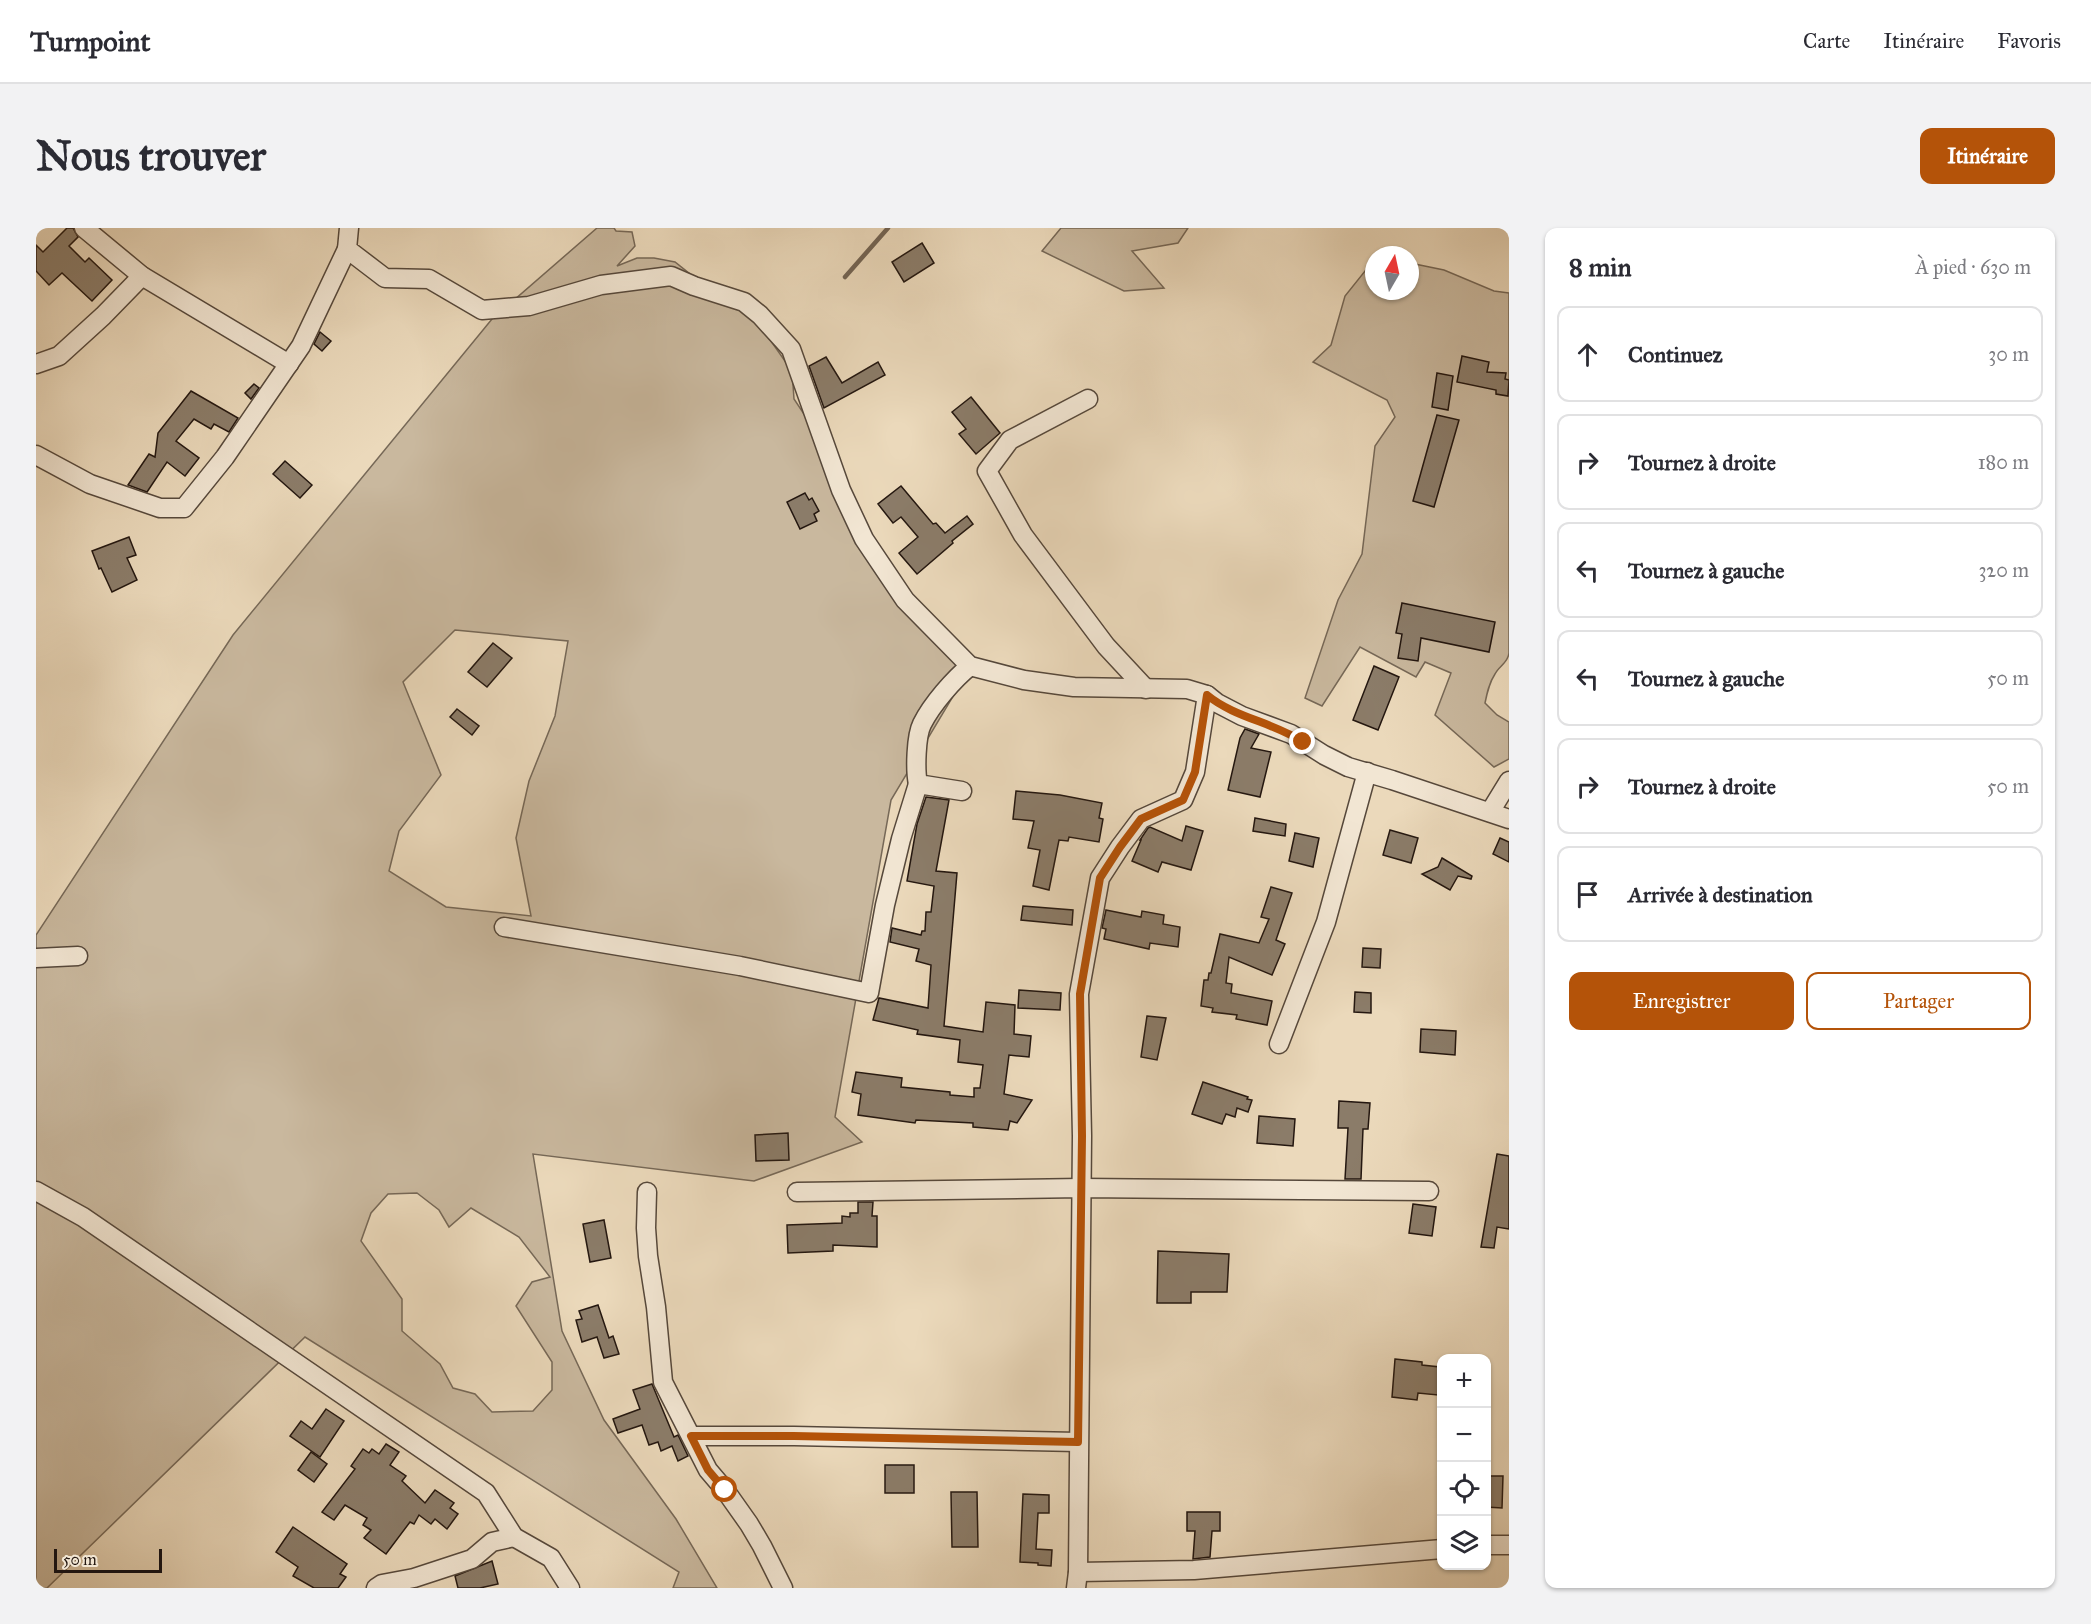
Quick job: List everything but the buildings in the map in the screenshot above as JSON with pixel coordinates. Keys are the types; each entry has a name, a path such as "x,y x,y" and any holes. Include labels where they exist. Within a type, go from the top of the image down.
{"street":[{"path":"84,228 142,276 289,364"},
{"path":"36,455 90,484 160,508 184,508 225,457 301,346 347,249 349,228"},
{"path":"347,249 385,278 429,279 482,310 529,306 601,285 671,276 744,302 760,315 791,350 841,490 864,539 905,600 970,666 1024,680 1074,687 1187,689 1207,695 1242,716 1291,734 1348,767 1509,819"},
{"path":"36,364 59,356 142,276"},
{"path":"1088,399 1010,440 987,471 1023,535 1106,646 1146,689"},
{"path":"504,927 740,966 869,993 887,894 918,784 915,769 922,725 950,684 970,666"},
{"path":"1207,695 1195,772 1183,800 1141,819 1100,878 1080,994 1082,1136 1077,1580 1437,1549"},
{"path":"1279,1044 1326,922 1367,772"},
{"path":"1490,813 1509,781"},
{"path":"918,784 962,791"},
{"path":"36,958 78,956"},
{"path":"797,1192 1081,1188 1429,1191"},
{"path":"36,1191 83,1217 486,1493 514,1537 552,1558 570,1588"},
{"path":"647,1192 648,1256 656,1307 663,1382 708,1470 725,1490 758,1538 783,1588"},
{"path":"691,1436 1078,1442"},
{"path":"376,1588 382,1584 414,1578 471,1559 492,1542 514,1537"},
{"path":"1491,1545 1509,1545"}],"shaded area":[{"path":"597,228 614,228 616,231 632,232 635,246 617,266 637,258 675,262 694,277 757,309 768,337 792,371 794,399 839,467 899,603 973,663 891,800 835,1117 862,1142 754,1181 533,1154 562,1331 604,1420 676,1519 717,1588 673,1588 679,1572 305,1337 47,1588 36,1588 36,935 233,635 492,319","holes":["455,630 568,641 555,716 529,781 516,838 531,916 446,907 389,871 399,831 441,775 403,682","417,1193 439,1210 449,1227 471,1208 519,1237 550,1277 532,1282 516,1306 552,1362 552,1390 533,1411 492,1412 475,1394 453,1388 440,1364 402,1331 402,1299 361,1241 371,1213 388,1194"]},
{"path":"1061,228 1188,228 1178,243 1132,251 1164,288 1124,291 1042,251"},
{"path":"1419,265 1444,270 1494,291 1509,293 1509,653 1491,681 1485,703 1497,715 1509,722 1509,759 1494,767 1435,715 1451,673 1425,662 1416,677 1360,647 1322,706 1305,698 1338,600 1362,554 1375,446 1395,417 1387,400 1313,362 1331,345 1345,296 1365,271 1365,300 1419,300"}],"waterway":[{"path":"845,277 888,228"}],"route":[{"path":"725,1490 708,1470 691,1436 1078,1442 1082,1136 1080,994 1100,878 1141,819 1183,800 1195,772 1207,695 1242,716 1291,734 1303,742"}]}
